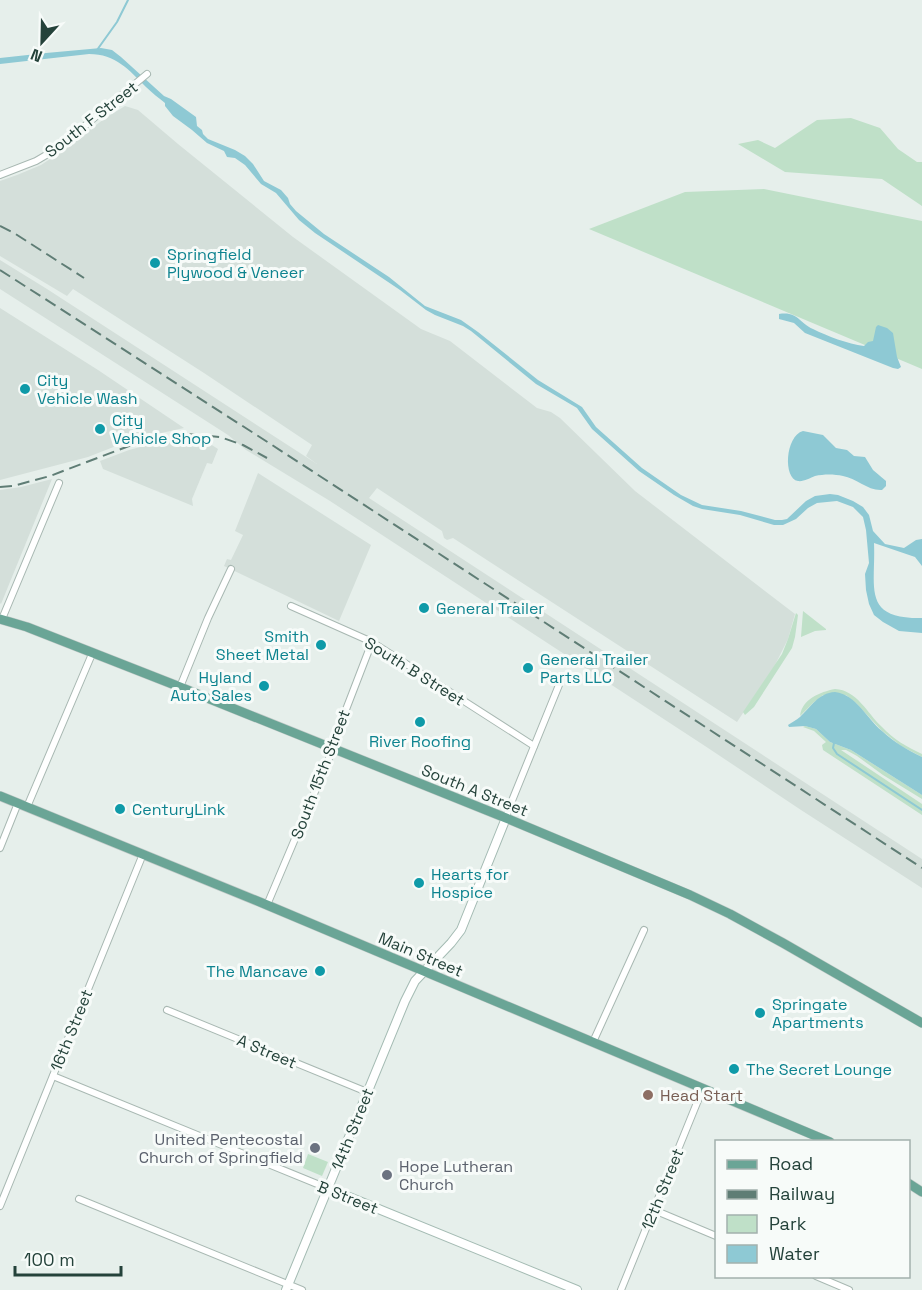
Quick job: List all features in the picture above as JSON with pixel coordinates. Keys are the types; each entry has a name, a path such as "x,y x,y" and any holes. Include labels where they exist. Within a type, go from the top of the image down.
{"main road":[{"name":"South A Street","path":"1,619 30,628 180,687 506,818 690,895 783,943 922,1023"},
{"name":"Main Street","path":"0,796 267,905 825,1140"},
{"name":"14th Street","path":"287,1287 405,1001 415,981 452,943 461,930 506,818"},
{"name":"B Street","path":"327,1188 577,1290"}],"street":[{"name":"South F Street","path":"0,176 36,161 58,148 147,74"},
{"path":"1,619 59,483"},
{"path":"180,687 231,569"},
{"name":"South B Street","path":"291,606 372,642 534,746"},
{"name":"South 15th Street","path":"267,905 333,749 337,732 372,642"},
{"path":"0,848 23,805 92,654"},
{"path":"506,818 559,685"},
{"name":"16th Street","path":"0,1206 143,854"},
{"path":"593,1042 644,930"},
{"name":"A Street","path":"167,1010 367,1092"},
{"name":"B Street","path":"52,1076 327,1188"},
{"name":"12th Street","path":"621,1290 703,1088"},
{"path":"79,1199 287,1287 302,1290"},
{"path":"654,1210 715,1235"},
{"path":"821,1278 849,1290"}],"shaded area":[{"path":"125,106 138,110 293,237 421,329 450,341 537,408 551,412 560,418 635,491 795,614 788,639 775,665 737,722 453,538 447,540 442,531 377,488 369,498 922,859 922,888 330,501 246,450 228,435 0,289 0,260 317,464 306,456 312,445 204,373 73,289 67,296 0,256 0,181 41,165"},
{"path":"0,308 184,428 134,439 88,457 0,480"},
{"path":"204,440 218,449 212,464 207,463 192,499 193,506 103,469 100,461 155,443"},
{"path":"258,473 371,545 339,621 224,566 227,559 231,560 243,535 235,531"},
{"path":"52,479 1,604 0,490"}],"green space":[{"path":"851,118 880,128 898,149 917,162 922,162 922,206 882,179 785,172 738,144 758,140 775,148 817,120"},
{"path":"764,189 922,221 922,369 589,229 685,192"},
{"path":"803,611 826,630 815,631 801,637"},
{"path":"796,613 798,615 792,648 754,707 745,715 743,712 782,654"},
{"path":"835,689 850,693 886,731 922,754 922,757 901,746 881,730 846,695 823,695 800,716 801,710 808,701 818,694"},
{"path":"803,727 816,729 830,742 851,750 922,795 922,799 857,756 841,750 922,804 922,815 823,750 822,745 826,742 814,731"},
{"path":"308,1154 328,1162 322,1176 303,1168"}],"water":[{"path":"101,48 112,50 164,96 196,117 197,126 208,139 245,156 264,181 281,190 296,211 324,234 389,277 425,306 461,320 538,380 582,407 596,427 642,468 681,495 702,505 782,520 787,519 806,501 815,496 838,495 863,507 869,515 873,531 885,544 904,548 922,539 922,566 915,557 874,543 874,586 881,606 889,613 903,617 922,618 922,633 899,631 874,615 866,590 865,574 869,563 866,530 863,517 853,507 837,501 817,503 796,519 783,525 774,525 740,515 693,506 639,471 592,429 577,408 536,384 471,331 426,310 315,233 299,220 276,193 261,184 245,165 235,158 227,157 224,151 207,143 173,116 165,103 121,64 107,57 89,54 0,64 0,58"},
{"path":"779,314 790,314 808,327 845,342 864,346 873,341 878,325 887,328 893,333 901,367 893,368 805,333 794,323 779,319"},
{"path":"803,431 823,435 836,448 847,450 854,456 865,457 873,470 886,481 886,486 882,490 877,490 848,477 836,475 818,475 800,481 793,478 788,466 788,457 793,441"},
{"path":"835,692 855,702 876,726 922,757 922,795 851,750 830,742 816,729 805,726 789,727 788,725 799,718 815,701"}],"waterway":[{"path":"97,50 117,22 128,0"},
{"path":"834,743 833,748 837,754 922,810"}],"railway":[{"path":"0,226 84,278"},
{"path":"0,270 922,868"},
{"path":"0,487 13,486 50,476 142,441 176,433 220,437 243,445 267,458"}],"place":[{"name":"Springfield Plywood & Veneer","path":"155,263"},
{"name":"City Vehicle Wash","path":"25,389"},
{"name":"City Vehicle Shop","path":"100,429"},
{"name":"General Trailer","path":"424,608"},
{"name":"Smith Sheet Metal","path":"321,645"},
{"name":"General Trailer Parts LLC","path":"528,668"},
{"name":"Hyland Auto Sales","path":"264,686"},
{"name":"River Roofing","path":"420,722"},
{"name":"CenturyLink","path":"120,809"},
{"name":"Hearts for Hospice","path":"419,883"},
{"name":"The Mancave","path":"320,971"},
{"name":"Springate Apartments","path":"760,1013"},
{"name":"The Secret Lounge","path":"734,1069"},
{"name":"Head Start","path":"648,1095"},
{"name":"United Pentecostal Church of Springfield","path":"315,1148"},
{"name":"Hope Lutheran Church","path":"387,1175"}]}
